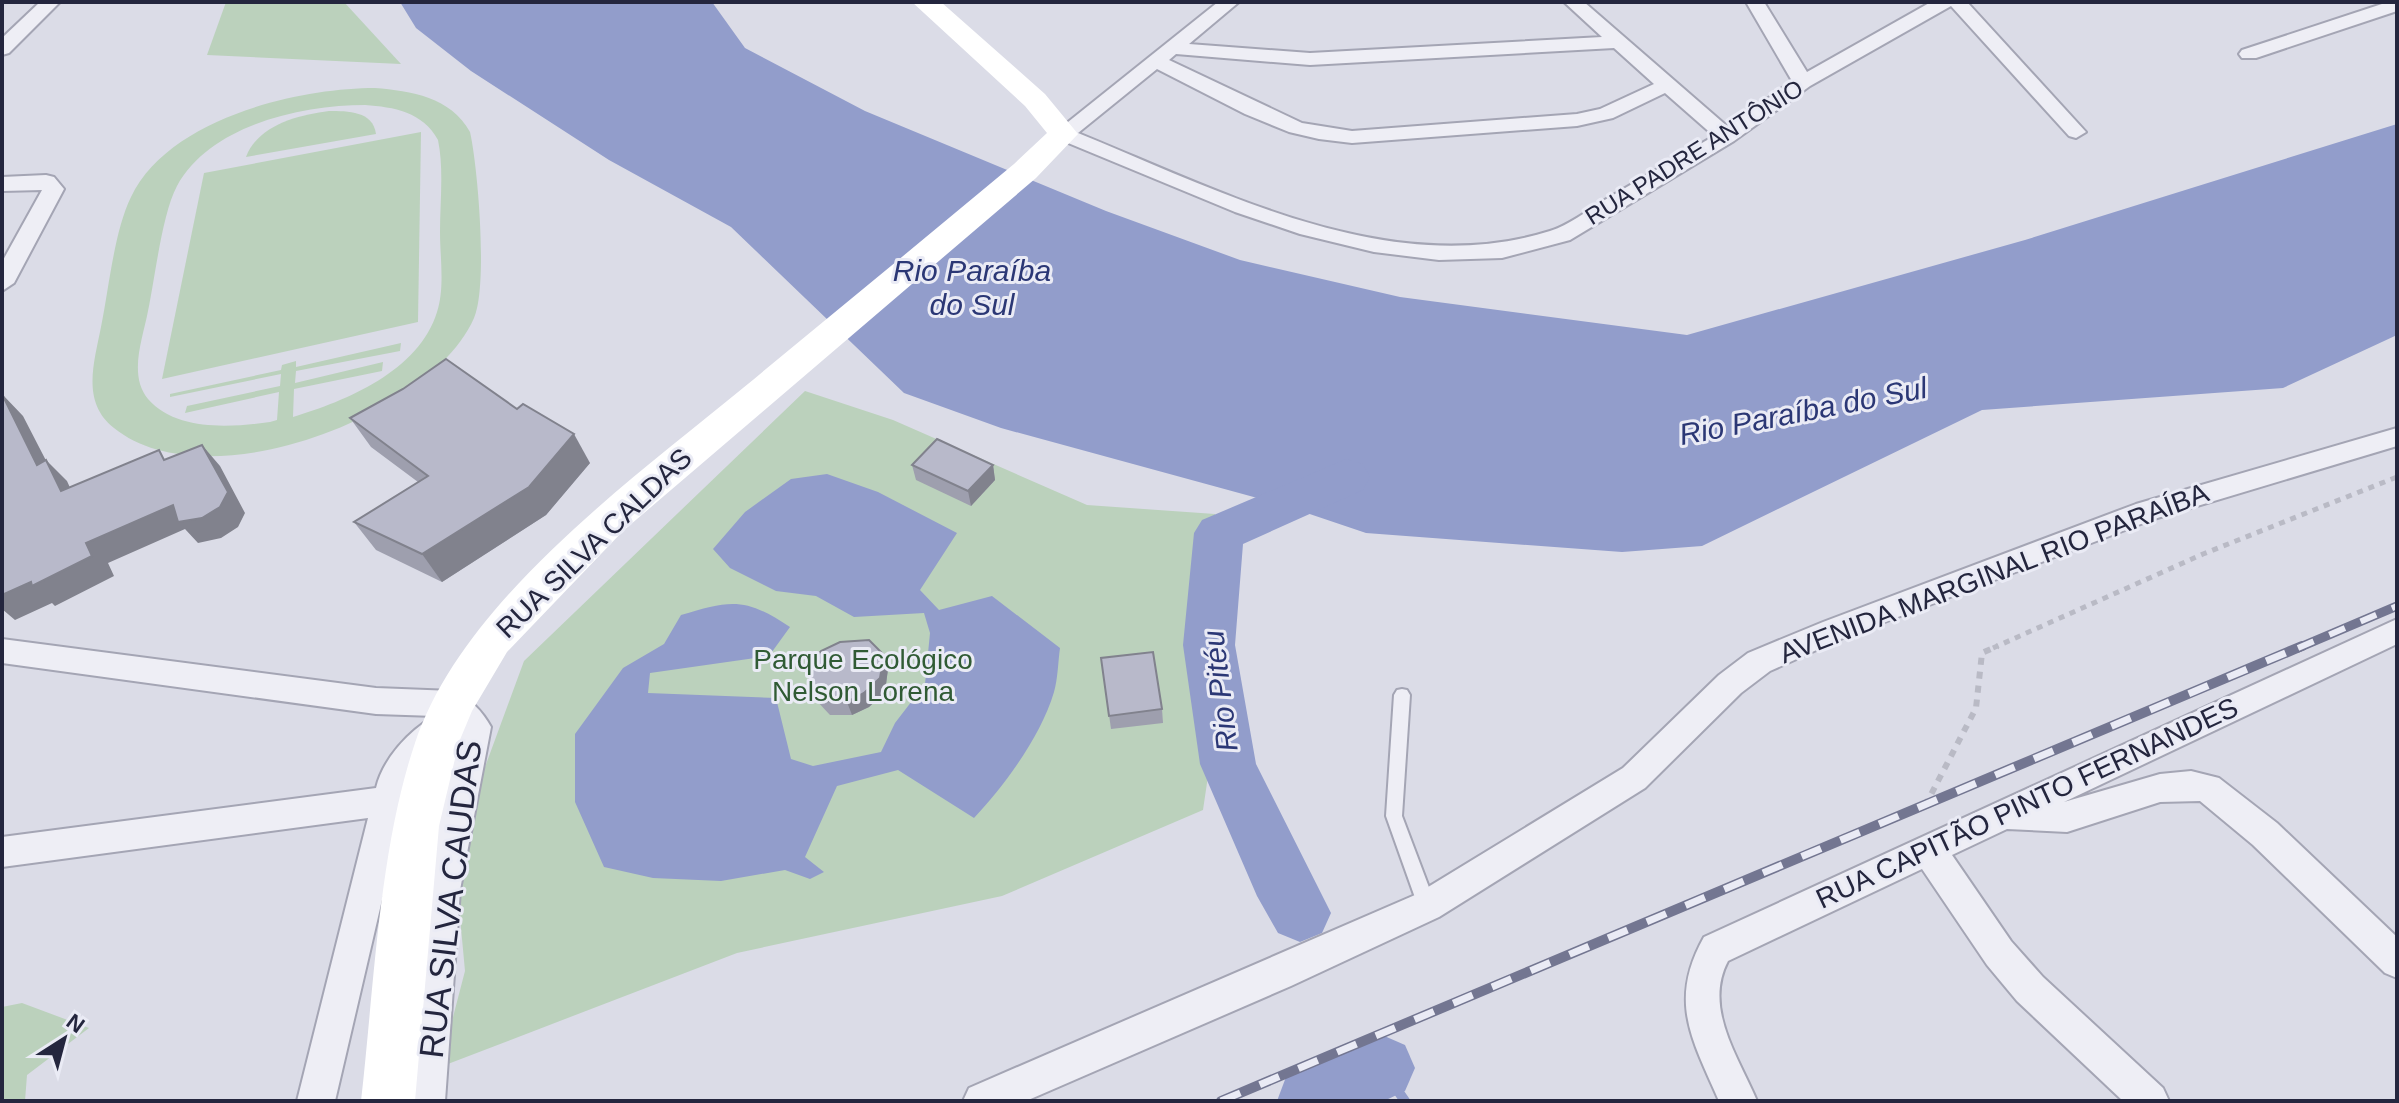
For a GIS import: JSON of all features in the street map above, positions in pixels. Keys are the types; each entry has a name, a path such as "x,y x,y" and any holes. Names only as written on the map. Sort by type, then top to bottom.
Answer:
{"main road":[{"path":"938,8 1035,100 1063,134"},
{"name":"RUA SILVA CALDAS","path":"388,1101 402,813 448,715 492,640 609,520 1025,171 1063,134"}],"street":[{"path":"2,49 51,2"},
{"path":"1063,134 1230,2"},
{"path":"1573,2 1727,137"},
{"path":"1755,2 1803,82"},
{"name":"RUA PADRE ANTÔNIO","path":"1063,134 1266,214 1380,246 1464,253 1515,248 1562,235 1727,137 1803,82 1945,2"},
{"path":"1957,2 2076,132"},
{"path":"2249,54 2397,5"},
{"path":"1164,54 1310,59 1620,42"},
{"path":"1164,54 1296,128 1352,137 1577,120 1606,114 1667,85"},
{"path":"2,184 46,182 53,189 2,283"},
{"name":"AVENIDA MARGINAL RIO PARAÍBA","path":"982,1101 1279,974 1427,906 1634,778 1730,684 1759,662 1833,630 2132,516 2397,437"},
{"name":"RUA CAPITÃO PINTO FERNANDES","path":"1738,1101 1700,1010 1699,985 1704,965 1716,949 2397,631"},
{"path":"2,651 376,701 448,715"},
{"name":"RUA SILVA CAUDAS","path":"426,1101 443,890 475,727 448,715"},
{"path":"2004,814 2067,817 2160,788 2191,785 2215,791 2392,948"},
{"path":"2,852 402,813 316,1101"},
{"path":"1928,849 1999,953 2030,989 2150,1101"}],"lane":[{"path":"1402,695 1394,816 1427,906"}],"path":[{"path":"1925,806 1976,708 1982,653 2203,554 2397,477"}],"green space":[{"path":"226,2 344,2 401,64 207,55"},
{"path":"344,89 389,89 429,98 452,111 470,132 478,198 480,281 474,318 450,354 412,388 365,416 312,438 256,452 202,456 154,449 114,428 97,406 93,368 120,227 131,197 149,170 174,147 204,128 238,113 273,102","holes":["376,106 416,117 438,140 441,283 437,312 428,333 398,367 378,381 335,402 293,417 294,389 382,371 383,362 295,383 296,371 400,351 401,343 296,367 296,361 282,365 281,370 170,394 170,397 281,374 280,386 187,406 185,413 279,392 277,420 270,422 206,425 189,422 160,410 142,389 138,368 163,229 177,186 192,165 211,148 260,123 314,109"]},
{"path":"329,111 351,112 365,117 374,126 376,134 246,157 269,129 305,115"},
{"path":"421,132 418,322 162,379 204,173"},
{"name":"Parque Ecológico Nelson Lorena","path":"805,391 893,420 1087,505 1215,514 1213,600 1224,668 1203,810 1002,896 737,953 440,1067 465,971 457,885 467,816 524,661"},
{"path":"22,1003 89,1028 27,1075 25,1101 2,1101 2,1007"}],"water":[{"name":"Rio Paraíba do Sul","path":"400,2 712,2 745,48 865,111 1106,211 1240,260 1400,297 1687,335 2025,240 2397,124 2397,335 2283,388 1982,410 1702,546 1622,552 1366,533 1283,505 1001,428 904,393 731,227 609,160 471,71 416,28"},
{"path":"827,474 878,492 957,533 920,590 939,610 992,596 1060,648 1054,692 1031,743 998,791 974,818 898,770 837,786 805,857 824,872 810,879 785,870 721,881 653,878 604,867 575,802 575,734 623,668 664,644 681,615 713,606 737,604 761,610 790,627 769,656 650,673 648,693 776,698 791,759 813,766 881,752 895,723 925,684 930,633 924,613 854,617 816,596 776,591 730,568 713,549 745,512 791,479"}],"building":[{"path":"446,359 517,409 523,404 574,434 529,487 422,554 354,522 428,476 350,418 403,389"},
{"path":"2,394 37,465 46,460 61,491 159,450 164,460 202,445 228,492 220,507 202,518 178,522 173,505 86,543 92,556 32,586 31,582 2,595"},
{"path":"937,439 993,465 968,491 912,465"},
{"path":"869,640 884,655 880,678 864,693 847,702 824,701 810,686 808,667 821,651 840,642"},
{"path":"1153,652 1162,709 1109,716 1101,658"}],"waterway":[{"name":"Rio Pitéu","path":"1300,913 1278,876 1228,764 1209,645 1219,533 1346,477"},
{"path":"1382,1068 1405,1101"},
{"path":"1310,1101 1382,1068"}],"railway":[{"path":"2298,648 2397,606"},
{"path":"1221,1101 2302,646"}]}
